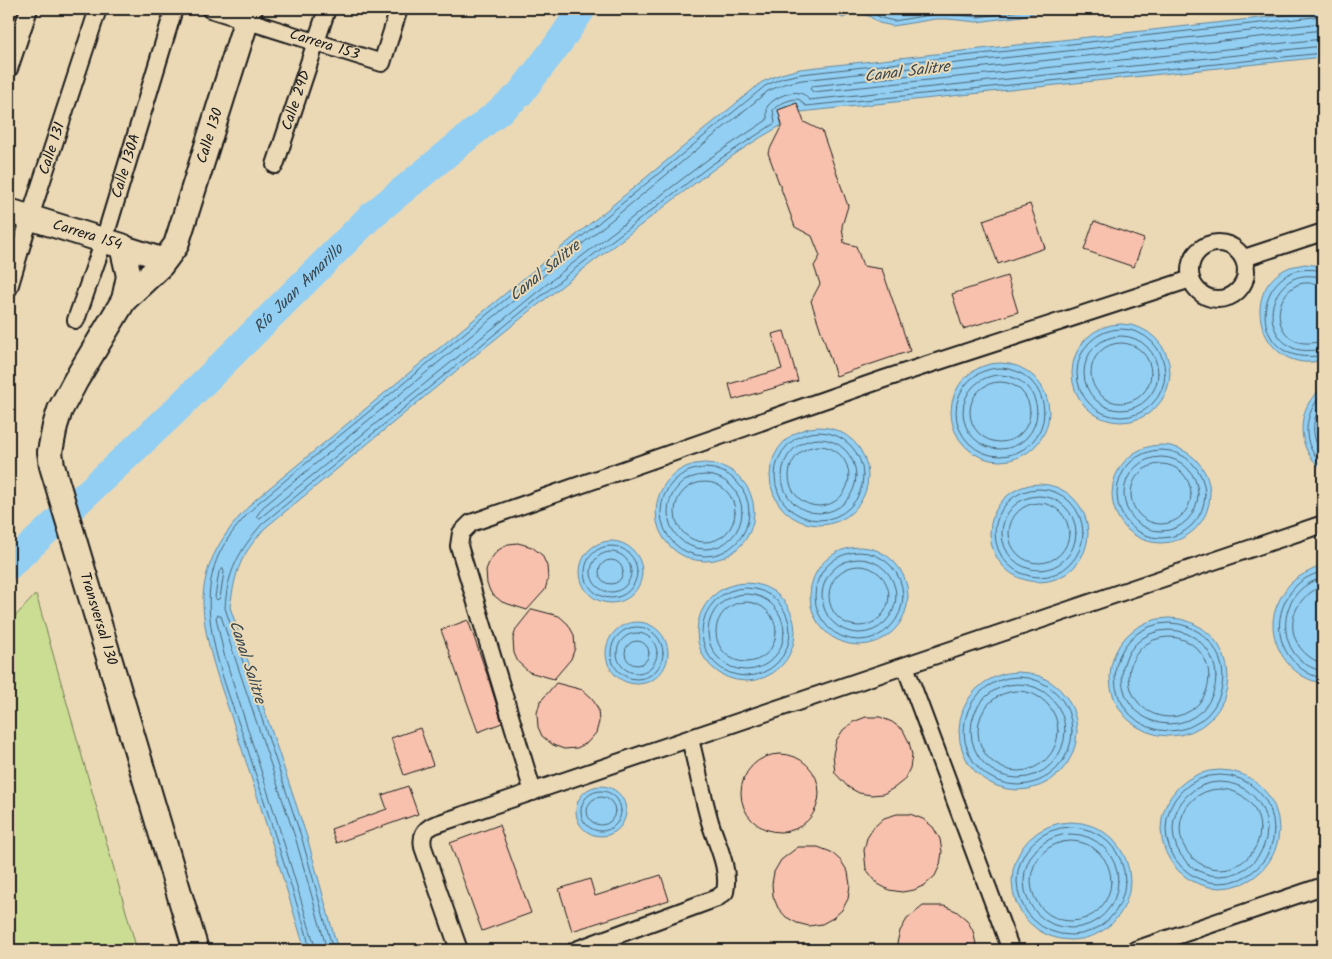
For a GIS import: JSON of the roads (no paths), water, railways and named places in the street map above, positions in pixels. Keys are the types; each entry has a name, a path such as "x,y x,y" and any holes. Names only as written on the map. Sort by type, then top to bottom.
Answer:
{"main road":[{"name":"Calle 130","path":"166,260 179,238 248,14"},
{"name":"Carrera 154","path":"19,214 113,243"},
{"name":"Transversal 130","path":"113,243 129,276 124,300"},
{"name":"Transversal 130","path":"166,260 124,300 60,410 50,452 52,466 196,950"}],"street":[{"path":"9,68 29,9"},
{"name":"Calle 131","path":"9,288 19,214 98,9"},
{"name":"Calle 130A","path":"76,320 113,243 174,9"},
{"name":"Carrera 153","path":"210,9 248,14 316,42 382,63 400,9"},
{"name":"Calle 29D","path":"276,165 327,9"},
{"path":"1244,258 1323,232"},
{"name":"Carrera 154","path":"113,243 166,260"},
{"path":"1218,243 1229,245 1238,250 1244,258 1247,268 1246,279 1241,288 1234,295 1224,299 1208,298 1196,289 1191,279 1190,269 1193,259 1199,250 1208,245 1218,243"},
{"path":"533,792 459,546 461,533 472,523 865,385 1191,279"},
{"path":"459,950 423,847 423,833 434,825 1323,524"},
{"path":"905,666 1011,950"},
{"path":"576,950 717,898 725,892 727,882 724,863 710,822 690,739"},
{"path":"1135,950 1323,886"}],"water":[{"path":"823,9 1052,9 1022,16 977,22 935,19 893,26 879,23 869,16 856,12 843,18"},
{"name":"Canal Salitre","path":"1323,11 1323,57 800,112 797,103 778,110 782,125 719,165 575,276 265,528 249,548 240,564 234,583 230,607 307,837 338,950 305,950 215,669 206,633 204,615 203,597 208,569 228,531 256,499 762,82 800,69"},
{"path":"1305,264 1323,266 1323,360 1302,362 1285,356 1271,344 1263,328 1260,311 1263,294 1273,278 1290,267"},
{"path":"1121,324 1131,325 1148,332 1162,346 1169,363 1169,383 1162,400 1148,414 1131,421 1121,422 1111,421 1094,414 1080,400 1073,383 1072,373 1073,363 1080,346 1094,332 1111,325"},
{"path":"1000,363 1019,367 1035,377 1045,393 1049,412 1045,431 1035,447 1019,457 1000,461 981,457 965,447 955,431 951,412 955,393 965,377 981,367"},
{"path":"1323,388 1323,469 1307,451 1303,440 1302,428 1307,406"},
{"path":"819,427 838,431 854,441 864,457 868,476 864,495 854,511 838,521 819,525 800,521 784,511 774,495 770,476 774,457 784,441 800,431"},
{"path":"1161,445 1171,446 1188,453 1202,467 1209,484 1209,504 1202,521 1188,535 1171,542 1161,543 1151,542 1134,535 1120,521 1113,504 1112,494 1113,484 1120,467 1134,453 1151,446"},
{"path":"705,463 715,464 732,471 746,485 753,502 753,522 746,539 732,553 715,560 705,561 695,560 678,553 664,539 657,522 656,512 657,502 664,485 678,471 695,464"},
{"path":"1039,484 1049,485 1066,492 1080,506 1087,523 1087,543 1080,560 1066,574 1049,581 1039,582 1029,581 1012,574 998,560 991,543 990,533 991,523 998,506 1012,492 1029,485"},
{"path":"611,541 623,543 633,550 640,560 642,572 640,584 633,594 623,601 611,603 599,601 589,594 582,584 580,572 582,560 589,550 599,543"},
{"path":"859,547 878,551 894,561 904,577 908,596 904,615 894,631 878,641 859,645 840,641 824,631 814,615 810,596 814,577 824,561 840,551"},
{"path":"1318,567 1323,567 1323,683 1312,681 1303,676 1287,662 1276,643 1273,622 1277,605 1289,585 1300,576"},
{"path":"746,583 765,587 781,597 791,613 795,632 791,651 781,667 765,677 746,681 727,677 711,667 701,651 697,632 701,613 711,597 727,587"},
{"path":"1169,618 1192,623 1211,635 1223,654 1228,677 1223,700 1211,719 1192,731 1169,736 1146,731 1127,719 1115,700 1110,677 1115,654 1127,635 1146,623"},
{"path":"631,622 643,622 659,631 666,641 668,653 666,665 659,675 643,684 631,684 620,679 611,670 606,659 606,647 611,636 620,627"},
{"path":"1018,672 1040,677 1060,689 1072,709 1077,731 1072,753 1060,773 1040,785 1018,790 996,785 976,773 964,753 959,731 964,709 976,689 996,677"},
{"path":"1220,770 1243,775 1262,787 1274,806 1279,829 1274,852 1262,871 1243,883 1220,888 1197,883 1178,871 1166,852 1161,829 1166,806 1178,787 1197,775"},
{"path":"596,786 606,786 619,793 626,806 626,816 619,829 606,836 596,836 587,832 580,825 576,816 576,806 580,797 587,790"},
{"path":"1071,822 1093,827 1113,839 1125,859 1130,881 1125,903 1113,923 1093,935 1071,940 1049,935 1029,923 1017,903 1012,881 1017,859 1029,839 1049,827"}],"waterway":[{"name":"Río Juan Amarillo","path":"9,566 173,413 371,216 519,95 582,9"}]}
